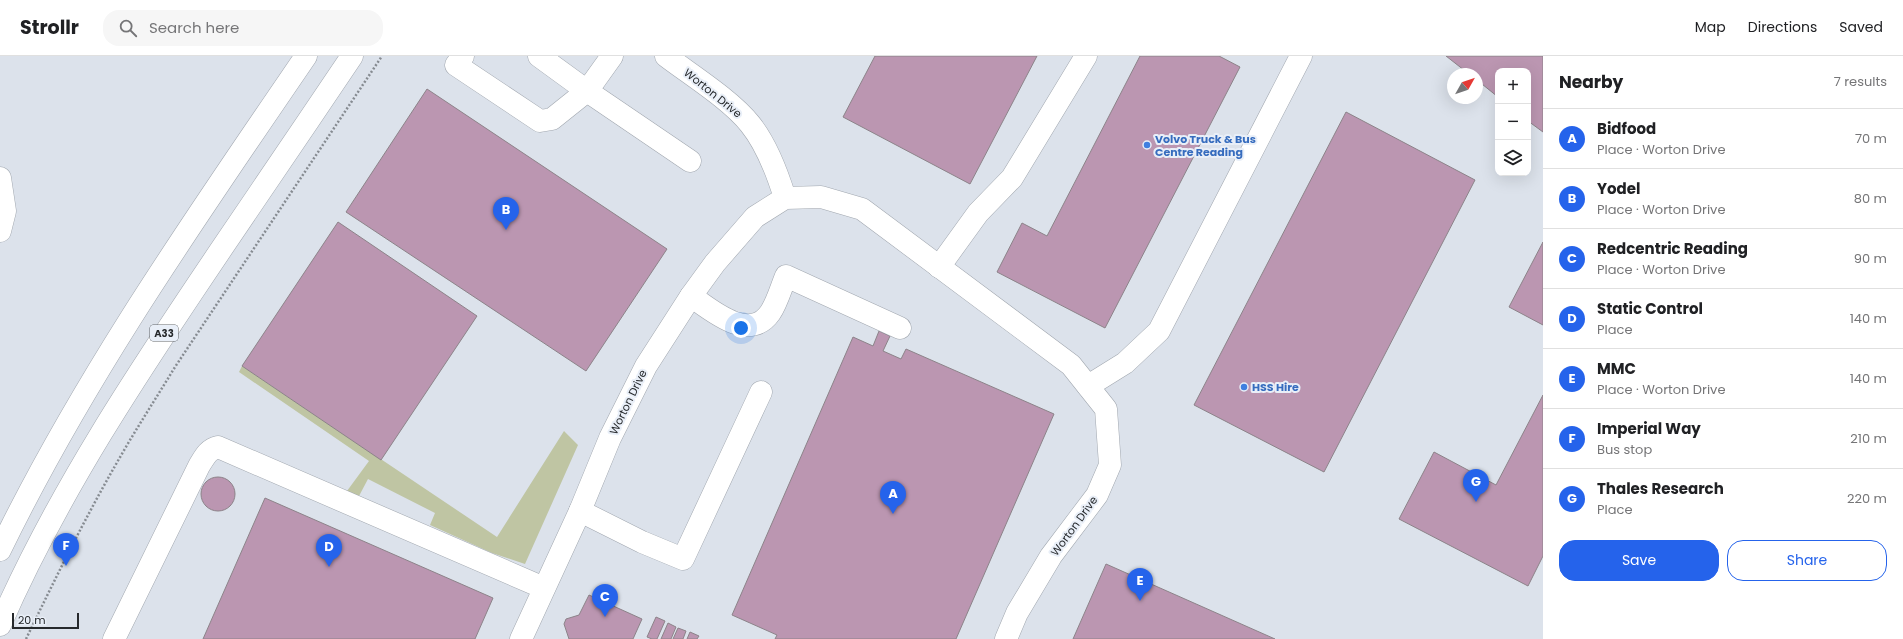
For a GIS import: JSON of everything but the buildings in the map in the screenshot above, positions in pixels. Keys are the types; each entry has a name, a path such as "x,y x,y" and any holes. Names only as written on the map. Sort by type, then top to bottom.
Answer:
{"main road":[{"path":"0,550 66,424 118,336 160,269 306,56"},
{"name":"A33","path":"0,625 43,538 108,421 150,355 352,56"},
{"path":"463,56 456,65 540,121 552,119 587,92 612,56"},
{"path":"538,56 587,92 690,161"},
{"name":"Worton Drive","path":"666,56 750,123 768,154 785,198"},
{"path":"938,266 978,213 1012,178 1086,56"},
{"path":"1088,386 1125,363 1159,331 1301,56"},
{"path":"0,178 5,211 0,231"},
{"name":"Worton Drive","path":"522,639 580,511 610,438 646,366 691,296 741,232 755,217 785,198 822,197 862,209 1071,365 1106,409 1110,465 1097,495 1051,556 1017,613 1006,639"},
{"path":"691,296 724,319 734,323 746,325 756,324 765,319 770,313 786,276 900,328"},
{"path":"580,511 683,559 760,392"},
{"path":"114,639 199,466 213,448 218,447 544,588"}],"path":[{"path":"26,639 87,518 115,466 143,419 175,367 382,56"}],"green space":[{"path":"242,366 497,537 564,431 578,445 525,564 492,553 430,525 435,513 368,479 359,496 347,491 369,461 239,372"}],"place":[{"name":"Volvo Truck & Bus Centre Reading","path":"1147,145"},
{"name":"Yodel","path":"506,230"},
{"name":"HSS Hire","path":"1244,387"},
{"name":"Thales Research","path":"1476,502"},
{"name":"Bidfood","path":"893,514"},
{"name":"Imperial Way","path":"66,566"},
{"name":"Static Control","path":"329,567"},
{"name":"MMC","path":"1140,601"},
{"name":"Redcentric Reading","path":"605,617"}]}
